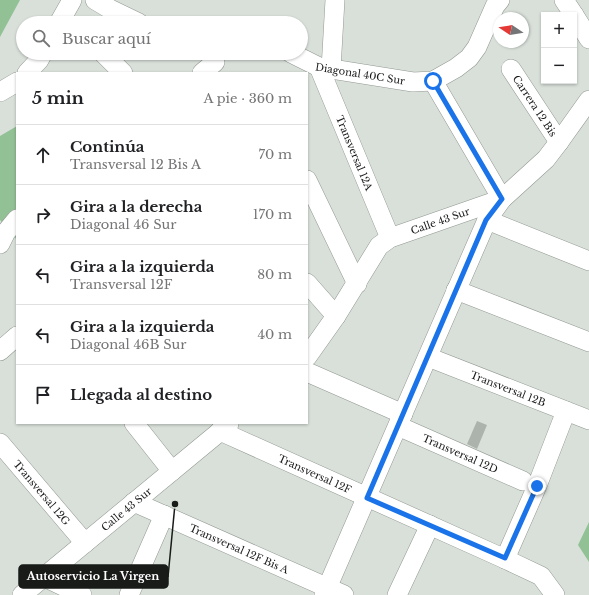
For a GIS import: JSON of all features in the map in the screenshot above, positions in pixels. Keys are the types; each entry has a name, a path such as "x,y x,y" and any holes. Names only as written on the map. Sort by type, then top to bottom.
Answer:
{"street":[{"path":"63,16 72,0"},
{"path":"94,0 123,16"},
{"path":"319,72 335,0"},
{"path":"332,593 367,498 486,220 502,199 433,81 456,68 469,58 477,47 495,6 500,0"},
{"path":"564,0 572,12"},
{"path":"577,20 589,39"},
{"path":"28,72 39,60"},
{"path":"110,60 122,72"},
{"name":"Diagonal 40C Sur","path":"301,60 319,72 413,82 433,81"},
{"name":"Carrera 12 Bis","path":"511,69 560,142"},
{"name":"Transversal 12A","path":"319,72 390,238"},
{"path":"0,92 16,83"},
{"name":"Calle 43 Sur","path":"308,356 357,284 379,246 390,238 502,199 546,159 560,142 589,100"},
{"path":"308,182 357,284"},
{"path":"0,244 6,232 16,220"},
{"path":"486,220 589,261"},
{"path":"308,283 336,316"},
{"path":"456,290 589,342"},
{"path":"0,351 16,337"},
{"name":"Transversal 12B","path":"428,357 589,420"},
{"name":"Transversal 12D","path":"308,373 523,481"},
{"path":"505,558 537,486 566,411"},
{"path":"135,424 172,471"},
{"name":"Calle 43 Sur","path":"22,595 225,427"},
{"name":"Transversal 12F","path":"225,427 367,498 505,558 546,588"},
{"name":"Transversal 12G","path":"0,443 85,543"},
{"name":"Transversal 12F Bis A","path":"134,502 332,593"},
{"path":"129,595 164,515"},
{"path":"397,595 430,525"},
{"path":"44,578 82,595"}],"green space":[{"path":"0,0 20,0 0,37"},
{"path":"16,127 16,239 0,220 0,136"},
{"path":"589,522 589,562 578,545"}],"building":[{"path":"477,421 487,425 477,449 467,444"}],"place":[{"name":"Autoservicio La Virgen","path":"175,504"}],"route":[{"path":"433,81 502,199 486,220 367,498 505,558 537,486"}]}
